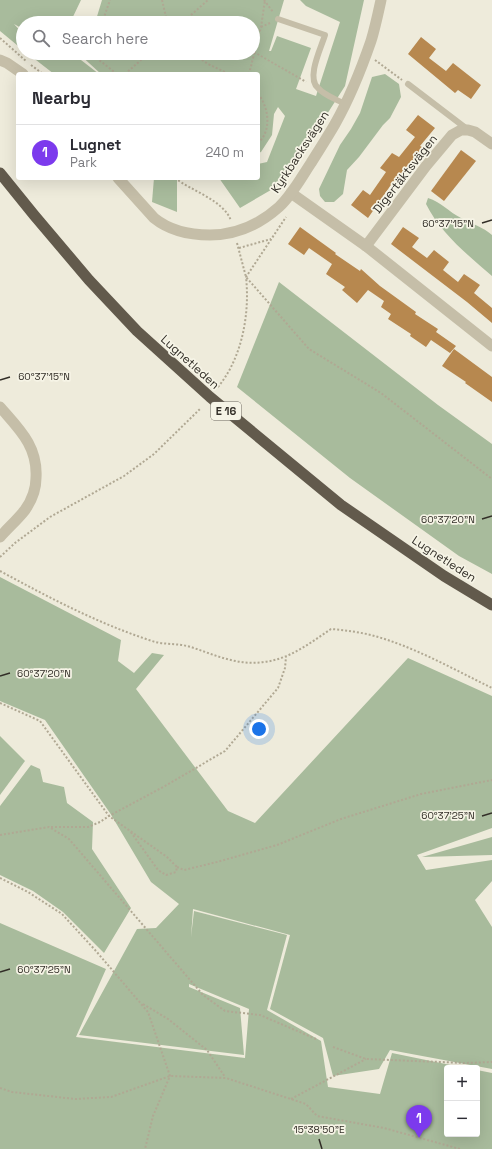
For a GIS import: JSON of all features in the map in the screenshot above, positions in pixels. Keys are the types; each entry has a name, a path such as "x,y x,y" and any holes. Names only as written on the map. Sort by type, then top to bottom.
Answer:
{"highway":[{"name":"Lugnetleden","path":"0,173 89,280 137,331 210,397 341,505 444,576 492,605"}],"street":[{"name":"Kyrkbacksvägen","path":"120,180 146,211 160,223 178,231 203,235 225,234 244,229 262,220 280,206 291,193 335,124 345,104 371,41 381,0"},
{"path":"0,60 7,62 20,72"},
{"name":"Digertäktsvägen","path":"366,246 413,182 448,138 461,130 468,130"},
{"path":"468,130 475,132 492,144"},
{"path":"291,193 366,246 492,346"},
{"path":"0,407 26,438 36,461 34,491 31,500 25,510 0,536"}],"lane":[{"path":"278,20 325,35 312,74 316,87 322,92 345,104"},
{"path":"408,84 468,130"}],"path":[{"path":"104,16 110,0"},
{"path":"162,0 166,16"},
{"path":"190,16 208,0"},
{"path":"260,31 265,0"},
{"path":"0,38 16,51"},
{"path":"260,55 316,87"},
{"path":"374,59 408,84"},
{"path":"26,60 41,72"},
{"path":"99,60 114,72"},
{"path":"127,72 141,60"},
{"path":"202,60 225,72"},
{"path":"249,72 252,60"},
{"path":"260,98 268,114 266,132 260,140"},
{"path":"177,180 218,205 230,218 246,277 246,307 238,353 232,368 218,387"},
{"path":"246,277 287,215"},
{"path":"238,248 272,239"},
{"path":"246,277 309,349 381,393 492,479"},
{"path":"0,557 21,538 50,517 124,476 154,454 201,408"},
{"path":"0,571 84,615 154,642 189,646 221,658 250,664 286,657 298,651 331,629 355,632 385,639 408,648 492,688"},
{"path":"0,835 49,827 88,827 100,822 165,786 225,751 278,688 285,668 286,657"},
{"path":"0,703 40,721 109,816 167,857 177,867 184,870 277,845 341,819 421,794 492,780"},
{"path":"49,827 69,839 203,995 225,1011 260,1015 316,1039"},
{"path":"130,831 158,870 166,875 176,872 177,867"},
{"path":"0,878 28,892 62,914 148,1012 170,1076 153,1116 145,1149"},
{"path":"140,1003 168,1019 207,1050 226,1078"},
{"path":"333,1047 366,1059 492,1062"},
{"path":"291,1099 366,1059"},
{"path":"0,1088 12,1092 75,1099 111,1097 170,1076 226,1078 306,1104 317,1116 384,1128 460,1149"}],"green space":[{"path":"0,0 81,0 73,16 16,16 16,25 14,24 16,26 16,44 0,31"},
{"path":"102,0 284,0 269,51 271,51 277,36 311,48 296,89 316,96 340,22 306,6 300,0 364,0 345,86 283,183 240,208 220,180 260,180 260,164 267,162 285,116 278,107 274,114 272,135 260,152 260,72 99,72 86,60 260,60 260,16 97,16"},
{"path":"36,60 81,60 96,72 51,72"},
{"path":"385,74 399,84 401,97 390,118 347,170 343,194 334,202 325,202 320,196 319,189 340,145 360,113 372,77"},
{"path":"154,180 177,180 177,212 152,202"},
{"path":"428,198 492,235 492,276 439,225 426,204"},
{"path":"279,282 438,405 492,444 492,574 459,556 350,478 237,387"},
{"path":"0,577 121,640 118,661 134,673 152,653 164,655 136,689 228,811 255,823 408,658 492,696 492,828 417,855 426,870 492,860 492,881 475,900 492,927 492,1069 480,1067 480,1065 471,1065 390,1050 379,1069 333,1076 323,1038 270,1009 290,935 193,909 191,937 194,911 287,935 267,1010 321,1041 328,1087 380,1094 392,1053 450,1065 444,1065 444,1137 480,1137 480,1071 492,1073 492,1149 0,1149 0,923 106,969 76,1037 245,1058 249,1009 189,984 189,987 240,1008 244,1055 79,1035 137,929 156,928 179,904 151,882 110,813 45,720 0,701"},
{"path":"0,736 25,761 0,795"},
{"path":"31,765 40,769 43,782 64,787 67,803 93,822 92,849 131,908 104,953 63,912 33,891 0,875 0,806"},
{"path":"492,837 492,855 422,857"}],"building":[{"path":"421,37 436,49 429,58 446,71 453,63 481,85 471,99 458,90 455,93 408,54"},
{"path":"418,115 435,128 420,146 422,147 398,181 395,179 368,218 351,205 363,190 370,195 386,172 380,168 392,153 399,157 415,137 406,130"},
{"path":"461,150 476,161 444,201 431,191"},
{"path":"300,227 336,253 335,254 360,271 361,269 380,286 416,312 415,314 438,329 436,332 456,346 450,353 431,340 426,347 410,336 411,334 388,319 391,314 381,307 384,301 368,290 357,303 342,290 345,287 326,274 332,264 309,248 304,255 288,244"},
{"path":"403,227 419,238 412,247 427,258 434,250 449,262 443,270 458,282 464,274 480,285 474,293 492,308 492,323 391,244"},
{"path":"454,349 492,377 492,402 442,366"}],"place":[{"name":"Lugnet","path":"419,1138"}]}
